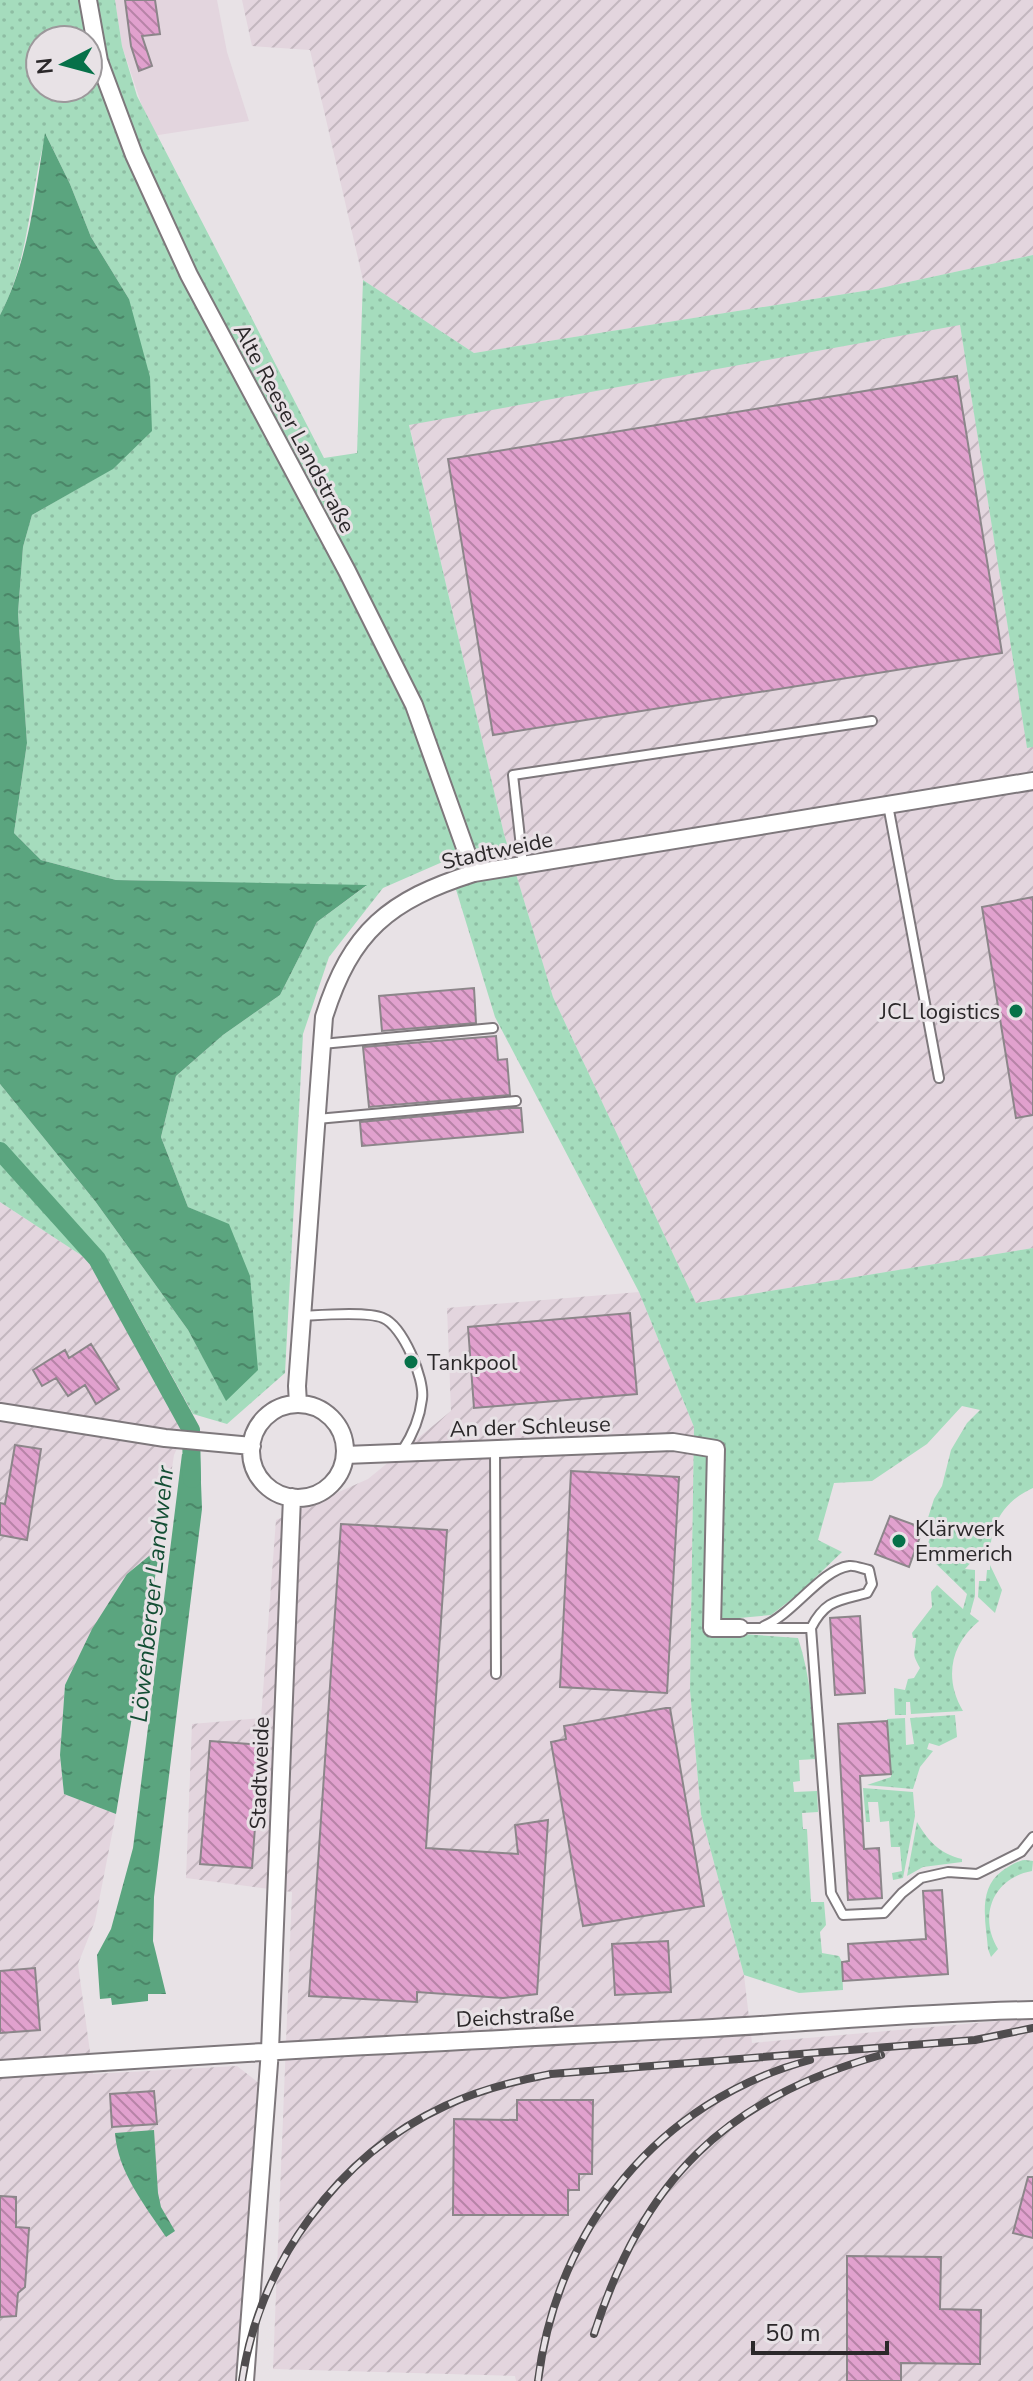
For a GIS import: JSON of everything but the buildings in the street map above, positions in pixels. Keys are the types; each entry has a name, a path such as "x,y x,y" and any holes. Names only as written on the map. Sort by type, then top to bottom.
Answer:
{"street":[{"name":"Alte Reeser Landstraße","path":"88,0 99,61 134,155 189,275 347,571 414,705 474,873"},
{"name":"Stadtweide","path":"298,1404 324,1017 334,985 350,956 374,924 401,903 439,884 474,873 1033,781"},
{"path":"298,1404 323,1411 333,1419 340,1430 345,1455 341,1470 333,1482 321,1492 307,1497 278,1493 266,1485 252,1460 252,1446 262,1421 272,1412 298,1404"},
{"path":"0,1412 165,1438 252,1446"},
{"name":"An der Schleuse","path":"345,1455 673,1442 716,1449 712,1628 740,1628"},
{"name":"Stadtweide","path":"245,2381 270,2050 292,1497"},
{"name":"Deichstraße","path":"0,2069 270,2050 1033,2010"}],"lane":[{"path":"523,865 513,775 872,721"},
{"path":"888,805 939,1078"},
{"path":"322,1044 493,1028"},
{"path":"316,1120 516,1101"},
{"path":"302,1316 384,1318 402,1334 414,1362 423,1397 412,1437 401,1453"},
{"path":"495,1449 496,1674"},
{"path":"758,1628 777,1620 826,1577 849,1566 869,1570 872,1584 867,1593 833,1601 819,1612 811,1628 831,1893 843,1915 884,1913 921,1878 948,1872 977,1874 1021,1852 1033,1837"},
{"path":"740,1628 811,1628"}],"shaded area":[{"path":"0,0 115,0 122,46 137,96 324,458 357,453 363,280 474,353 876,289 1033,255 1033,747 1027,748 960,325 409,425 504,834 553,997 696,1303 1033,1248 1033,1488 1013,1501 1000,1517 992,1537 990,1560 974,1559 965,1569 975,1570 975,1596 970,1614 979,1621 962,1641 953,1663 953,1687 963,1711 911,1714 910,1702 906,1702 906,1715 895,1715 894,1688 905,1690 908,1679 914,1678 920,1668 915,1656 916,1638 912,1633 932,1607 931,1592 937,1585 963,1609 967,1594 925,1553 933,1528 926,1524 942,1486 951,1450 967,1423 980,1410 962,1406 927,1444 872,1481 834,1483 818,1540 842,1552 771,1615 739,1618 741,1634 798,1638 811,1698 816,1759 799,1760 800,1781 793,1782 794,1792 817,1791 818,1812 802,1813 803,1829 807,1829 811,1902 824,1902 826,1925 820,1932 822,1953 839,1956 843,1990 799,1993 744,1975 701,1814 690,1690 694,1427 639,1292 495,1017 447,860 383,888 329,957 303,1034 285,1373 227,1424 193,1414 119,1280 0,1202 0,1084 95,1201 188,1330 226,1400 229,1225 188,1207 161,1137 176,1076 223,1035 280,995 317,922 366,886 116,880 41,860 14,833 27,743 18,613 23,547 32,515 112,469 129,299 91,237 46,135 23,249 10,294 0,315"},
{"path":"115,0 217,0 227,52 249,121 152,136 122,46"},
{"path":"242,0 1033,0 1033,255 876,289 474,353 363,280 310,50 252,46"},
{"path":"960,324 1027,747 1033,747 1033,1248 696,1303 553,997 504,834 409,424"},
{"path":"0,1202 119,1280 193,1414 174,1455 160,1547 127,1574 65,1685 60,1755 64,1794 116,1814 95,1921 78,1964 93,2074 237,2066 260,2084 255,2381 0,2381"},
{"path":"639,1292 694,1427 690,1690 701,1814 744,1975 752,2043 1033,2018 1033,2381 516,2381 515,2376 273,2369 292,1892 186,1878 192,1724 261,1718 276,1520 368,1479 451,1411 447,1308"},
{"path":"990,1565 1002,1590 995,1613 978,1597 979,1581 986,1581"},
{"path":"955,1715 957,1737 939,1746 929,1743 927,1749 933,1751 920,1767 913,1789 867,1785 891,1777 887,1719 905,1718 906,1745 914,1744 910,1718"},
{"path":"863,1788 913,1792 915,1816 903,1878 893,1880 892,1873 902,1871 900,1847 891,1847 889,1821 880,1822 878,1802 868,1802 870,1822 866,1822"},
{"path":"917,1822 935,1846 962,1859 962,1862 923,1867 907,1876"},
{"path":"1025,1860 1033,1861 1032,1871 1007,1882 993,1900 989,1924 998,1949 991,1957 985,1918 989,1887 1002,1871"}],"water":[{"path":"45,133 91,237 129,299 150,377 152,431 113,469 32,515 23,547 18,613 27,743 14,833 41,860 116,880 367,885 317,922 280,995 223,1035 176,1076 161,1137 188,1207 229,1224 250,1276 258,1370 226,1401 188,1330 95,1201 0,1084 0,315 24,249"},
{"path":"182,1454 200,1457 202,1509 154,1897 153,1941 166,1994 148,1994 148,2001 112,2005 111,1998 100,1999 97,1955 111,1929 133,1848"},
{"path":"160,1547 116,1814 64,1794 60,1755 65,1685 92,1629 127,1574"},
{"path":"154,2130 158,2193 161,2207 175,2231 166,2237 127,2175 115,2133"}],"waterway":[{"name":"Löwenberger Landwehr","path":"0,1151 97,1259 191,1430 192,1479"}],"railway":[{"path":"242,2381 251,2338 266,2296 285,2255 310,2218 338,2184 371,2153 406,2127 445,2106 497,2087 551,2074 975,2040 1033,2028"},
{"path":"594,2334 614,2279 638,2231 666,2189 698,2153 735,2122 777,2095 826,2073 881,2055"},
{"path":"538,2381 549,2325 567,2272 592,2223 624,2178 662,2139 706,2106 755,2079 810,2060"}],"place":[{"name":"JCL logistics","path":"1016,1011"},
{"name":"Tankpool","path":"411,1362"},
{"name":"Klärwerk Emmerich","path":"899,1541"}]}
